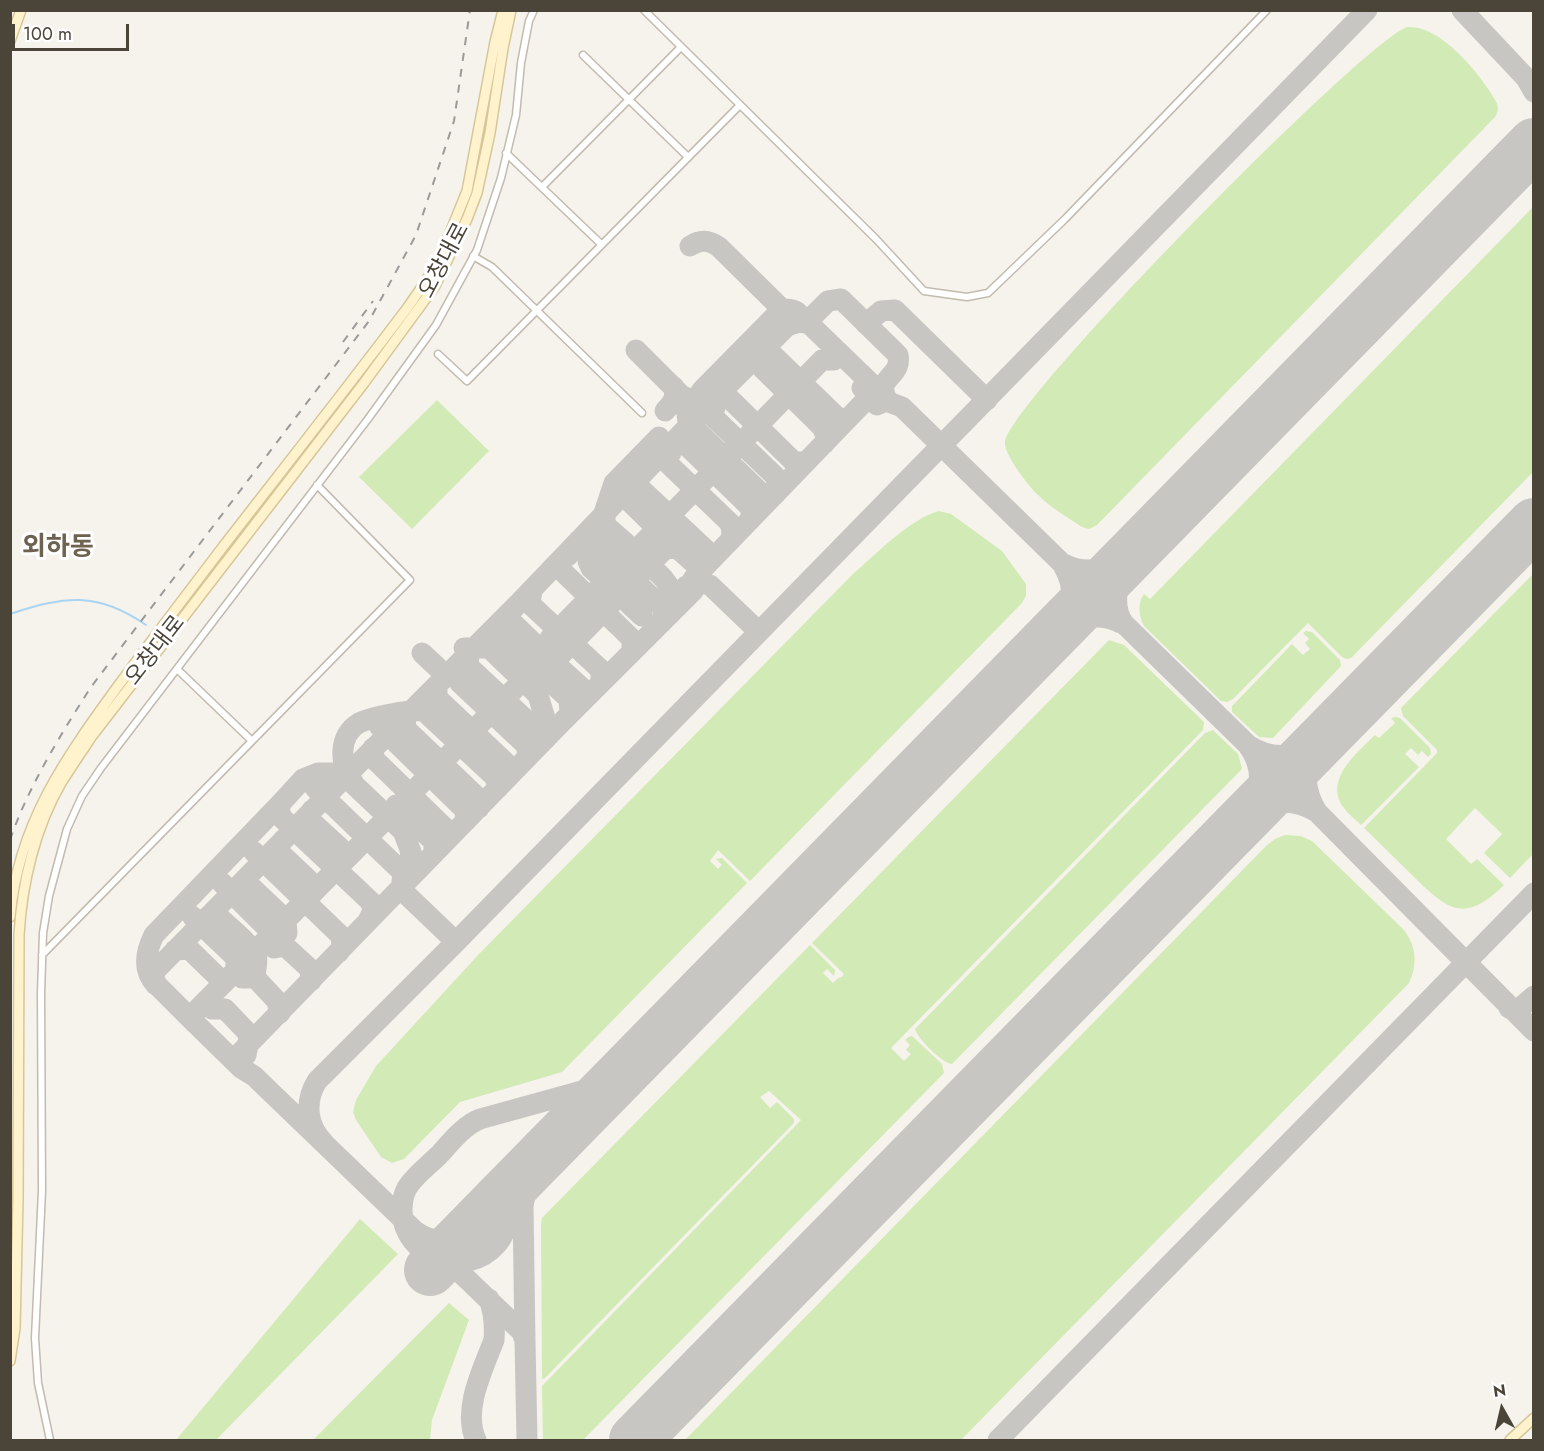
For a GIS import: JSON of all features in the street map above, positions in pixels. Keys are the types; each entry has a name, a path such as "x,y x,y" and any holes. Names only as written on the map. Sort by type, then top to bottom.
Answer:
{"main road":[{"path":"10,41 21,10"},
{"name":"오창대로","path":"10,1361 15,1328 18,1211 20,914 29,866 50,805 61,783 152,649 168,618 363,367 426,281 441,255 467,191 503,10"},
{"name":"오창대로","path":"10,917 15,884 26,845 50,786 72,749 152,649 177,624 357,392 435,286 477,193 490,133 504,38 511,10"},
{"path":"1510,1440 1533,1418"}],"street":[{"path":"50,1440 38,1383 35,1338 42,1191 42,955 44,919 67,829 82,796 368,419 436,325 473,256 501,178 516,115 527,31 534,10"},
{"path":"644,10 876,240 924,291 958,296 988,293 1065,219 1267,10"},
{"path":"542,187 681,47"},
{"path":"583,55 687,157"},
{"path":"438,354 467,381 740,106"},
{"path":"506,153 601,244"},
{"path":"473,256 492,267 642,412"},
{"path":"42,955 411,580 317,485"},
{"path":"177,669 252,741"}],"green space":[{"path":"1407,27 1420,28 1433,34 1460,54 1491,92 1497,103 1496,116 1097,525 1089,529 1082,527 1053,508 1038,495 1017,470 1005,447 1005,442 1022,413 1064,362 1191,225 1326,92 1377,47"},
{"path":"1533,207 1533,472 1351,658 1342,657 1308,623 1233,699 1227,702 1221,701 1144,626 1140,602 1144,594 1150,599"},
{"path":"437,400 489,451 412,529 359,477"},
{"path":"939,511 951,514 1002,551 1026,584 1026,596 1022,603 750,881 718,850 710,861 718,869 722,865 716,859 722,858 747,883 562,1072 460,1102 404,1159 392,1163 381,1157 353,1112 356,1100 376,1066 479,954 853,574 905,529"},
{"path":"1533,574 1533,854 1510,878 1484,853 1502,834 1475,808 1446,839 1471,864 1477,859 1504,885 1490,898 1477,905 1466,909 1455,908 1435,896 1364,828 1437,753 1437,750 1403,716 1401,708"},
{"path":"1312,632 1340,660 1341,666 1273,738 1259,737 1232,712 1232,706 1292,644 1303,655 1310,649 1305,643 1309,639 1303,633"},
{"path":"1109,640 1124,645 1204,722 1203,730 891,1048 904,1061 911,1054 906,1050 910,1045 905,1040 912,1036 942,1064 944,1073 583,1440 543,1440 542,1386 801,1120 769,1091 760,1097 770,1108 777,1102 794,1119 794,1123 544,1379 542,1378 542,1218 810,945 835,970 834,976 827,969 823,973 833,983 842,977 844,974 812,943"},
{"path":"1391,718 1400,718 1430,748 1431,754 1428,757 1422,751 1418,755 1411,748 1405,754 1419,767 1361,825 1346,810 1339,798 1337,787 1340,777 1360,750 1375,735 1379,738 1395,723"},
{"path":"1213,730 1238,754 1242,769 952,1064 931,1050 915,1029 1205,733"},
{"path":"1285,835 1301,836 1312,841 1404,930 1411,942 1415,962 1409,983 961,1440 685,1440 1267,845"},
{"path":"360,1219 398,1254 216,1440 176,1440"},
{"path":"449,1303 469,1320 432,1420 430,1440 313,1440"}],"waterway":[{"path":"10,614 48,603 80,600 112,606 146,625"}],"taxiway":[{"path":"324,1143 314,1129 309,1114 310,1097 317,1081 456,942 1367,10"},
{"path":"1462,10 1526,78 1534,92"},
{"path":"1523,155 1534,136"},
{"path":"690,246 705,241 719,247 792,319"},
{"path":"195,1023 157,985 153,976 155,971 519,603 787,326 799,322 806,323 828,301 841,299 898,355 898,364 883,386 885,396 862,388"},
{"path":"692,405 700,405 705,409 775,476 776,493 768,496 762,494 731,464 732,452 725,454 719,452 688,422 685,397 689,399 698,397 702,390 776,315 786,309 797,312 882,394"},
{"path":"866,324 881,311 895,310 987,400"},
{"path":"636,350 693,407"},
{"path":"767,353 759,354 760,366 822,427 826,436 825,443"},
{"path":"774,356 836,416"},
{"path":"550,638 822,360 834,360"},
{"path":"665,411 675,395 674,387"},
{"path":"241,1068 238,1058 240,1053 559,725 693,591 695,587 693,579 864,402 875,396 888,400"},
{"path":"715,408 715,398 729,398 794,462 806,462"},
{"path":"877,405 886,401 902,407 1248,745 1258,764 1260,783 1255,802 1244,820"},
{"path":"642,616 591,568 588,561 614,483 659,437"},
{"path":"671,453 672,443 686,445 751,508 751,519"},
{"path":"648,452 657,453 730,523 731,540"},
{"path":"545,671 665,549 677,548 697,566 707,564 706,550 642,490 628,489 630,502 677,548"},
{"path":"605,514 605,525 629,546 628,559 639,558 661,576 670,587 672,600"},
{"path":"591,532 592,540 663,608 663,621"},
{"path":"1064,564 1082,570 1100,569 1126,559 1133,553"},
{"path":"1124,624 1117,606 1118,588 1124,569 1133,553"},
{"path":"568,556 561,561 560,569 632,639 632,652"},
{"path":"1061,626 1071,605 1072,597 1070,582 1064,567"},
{"path":"686,586 701,583 710,585 759,632"},
{"path":"532,590 530,604 601,670 601,683"},
{"path":"1061,626 1098,617 1121,623"},
{"path":"546,669 548,668 547,656 514,624 509,622 498,624 499,635 569,699 570,714"},
{"path":"464,648 489,648 538,695 544,715 543,725 540,735 533,743"},
{"path":"422,653 438,668"},
{"path":"469,654 468,666 537,730 539,745"},
{"path":"469,1231 448,1240 435,1240 415,1231 254,1076 241,1068 195,1023 194,1013 547,656 581,687 584,691 583,700"},
{"path":"459,682 526,745 528,753 526,758"},
{"path":"437,686 437,698 505,762 509,769 509,776"},
{"path":"353,782 343,759 344,743 352,728 365,720 409,711 424,711 495,777 498,788"},
{"path":"405,717 406,729 474,794 479,802 479,808"},
{"path":"379,726 465,810 466,821"},
{"path":"1248,745 1272,755 1289,755 1314,747"},
{"path":"1314,747 1307,763 1306,780 1317,812 1534,1031"},
{"path":"373,748 374,759 446,829"},
{"path":"368,921 373,911 371,902 282,818 279,810 281,803 303,779 318,773 332,773 347,778 403,831 411,852 408,871 402,881"},
{"path":"315,788 399,869"},
{"path":"1246,817 1262,806 1280,802 1299,804 1317,812"},
{"path":"156,985 147,967 149,947 154,935 281,803"},
{"path":"396,805 434,842 434,853"},
{"path":"312,810 310,814 312,822 349,856"},
{"path":"283,840 280,844 280,853 317,888"},
{"path":"253,851 341,936 342,947 339,952"},
{"path":"222,883 285,946"},
{"path":"236,888 249,885 286,920 287,933"},
{"path":"998,1440 1534,893"},
{"path":"408,896 456,942"},
{"path":"192,916 236,958 234,974"},
{"path":"206,918 219,917 254,951 257,958 256,978 242,978"},
{"path":"274,948 285,946 310,969 311,981"},
{"path":"175,950 189,949 224,983"},
{"path":"247,969 277,1001 280,1013"},
{"path":"1509,1008 1520,1008 1534,996"},
{"path":"212,1009 225,1009 247,1032 249,1039 246,1055"},
{"path":"519,1180 512,1196 506,1228 497,1244 484,1255 469,1261 454,1262 439,1259 425,1252 413,1241 405,1228 402,1208 407,1188 468,1126 480,1119 614,1082"},
{"path":"525,1341 523,1206 528,1180 535,1163"},
{"path":"444,1257 522,1332 525,1341 527,1440"},
{"path":"476,1440 471,1416 473,1403 480,1376 494,1340 494,1319 489,1299"}],"runway":[{"path":"430,1270 1534,144"},
{"path":"635,1440 1534,524"}],"railway":[{"path":"10,840 36,781 91,687 369,321 416,235 454,121 470,10"},
{"path":"343,342 373,301"}],"district":[{"name":"외하동","path":"58,549"}]}
